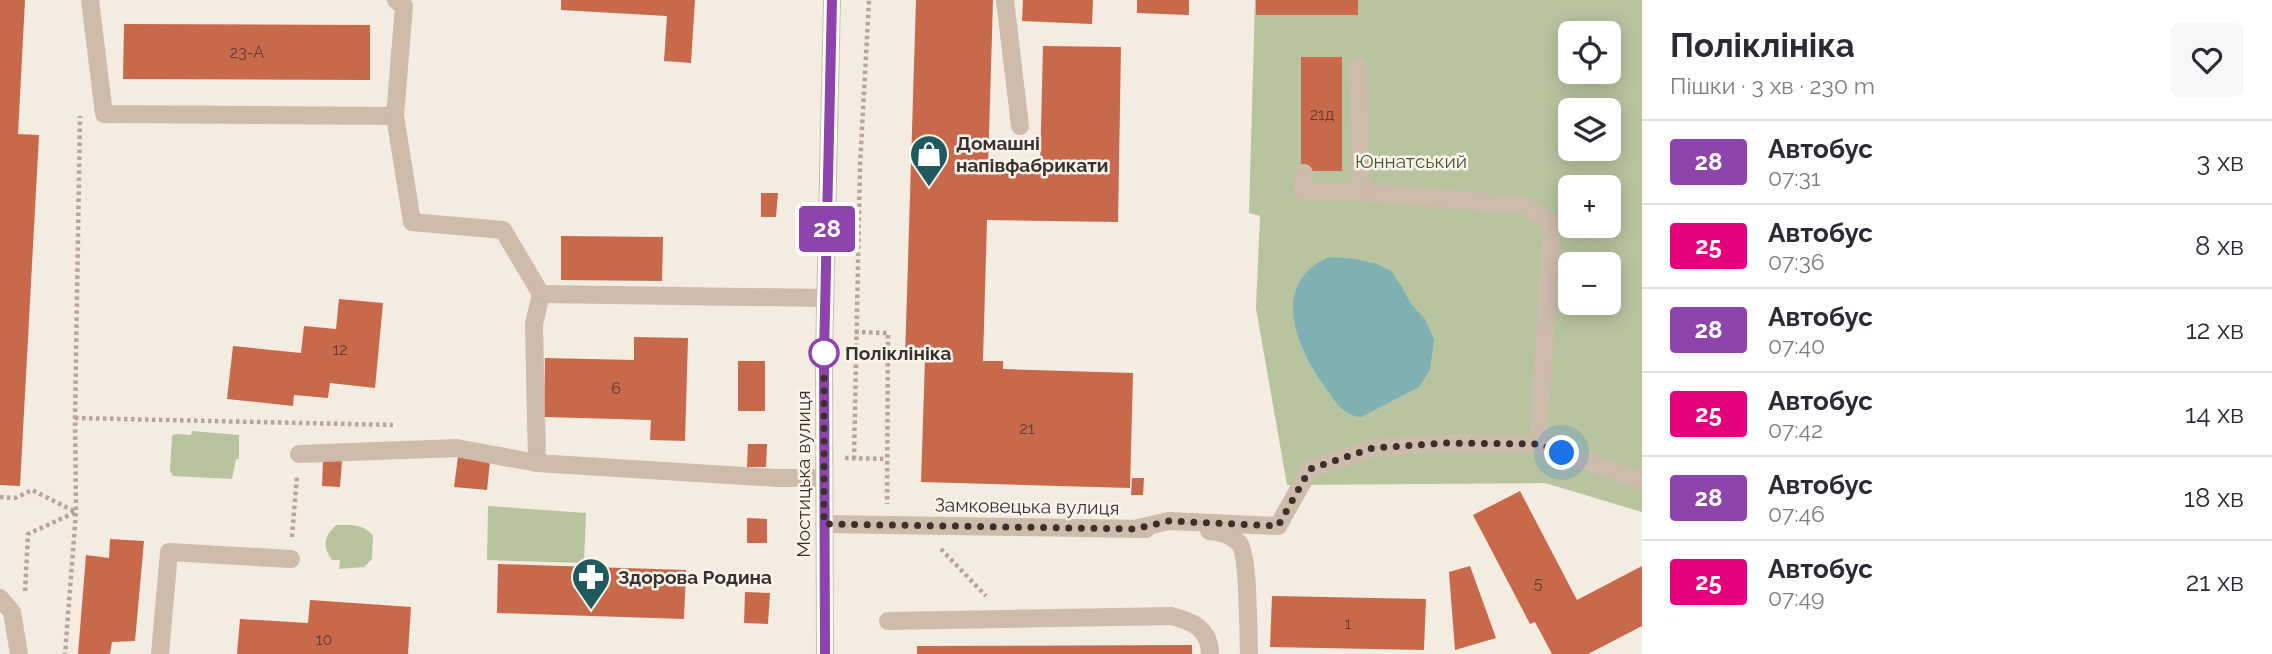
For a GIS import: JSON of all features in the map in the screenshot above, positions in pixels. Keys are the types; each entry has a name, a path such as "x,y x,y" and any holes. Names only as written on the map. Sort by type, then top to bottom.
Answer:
{"street":[{"path":"90,0 104,114 395,116"},
{"path":"396,0 404,6 395,116 412,222 503,230 541,294 534,324 537,463"},
{"name":"Мостицька вулиця","path":"825,654 823,478 832,0"},
{"path":"1004,0 1020,126"},
{"path":"1358,66 1361,192"},
{"path":"1304,173 1303,192 1361,192 1524,205 1552,223 1538,444"},
{"path":"541,294 825,298"},
{"path":"1134,529 1169,521 1278,526 1310,469 1373,448 1446,443 1538,444 1642,481"},
{"path":"299,454 456,448 537,463 778,478 823,478"},
{"name":"Замковецька вулиця","path":"824,524 1223,532 1241,545 1245,561 1250,654"},
{"path":"160,654 169,552 291,559"},
{"path":"0,598 12,612 19,654"},
{"path":"888,621 1171,616 1189,620 1203,631 1210,645 1210,654"}],"path":[{"path":"854,458 860,166 869,0"},
{"path":"65,654 76,512 80,113"},
{"path":"855,332 888,333 887,495"},
{"path":"75,418 398,425"},
{"path":"291,559 299,454 295,423"},
{"path":"0,497 15,498 32,491 76,512"},
{"path":"12,612 25,595 28,534 76,512"},
{"path":"918,526 1008,620"}],"green space":[{"name":"Юннатський","path":"1255,0 1642,0 1642,512 1545,483 1287,485 1256,308 1260,216 1249,213"},
{"path":"192,431 239,435 239,459 236,459 232,479 173,476 170,471 172,436 191,435"},
{"path":"488,506 586,513 584,563 487,560"},
{"path":"336,525 361,527 373,536 372,559 364,567 339,569 340,560 332,560 326,542"}],"water":[{"path":"1329,257 1355,259 1377,264 1391,271 1411,304 1425,319 1434,340 1430,370 1419,387 1361,417 1344,410 1314,371 1298,335 1294,317 1294,299 1299,283 1310,268"}],"building":[{"path":"0,0 25,0 18,134 39,135 20,486 0,485"},
{"path":"561,0 695,0 691,63 664,61 667,16 561,10"},
{"path":"916,0 993,0 988,168 1040,169 1043,46 1121,47 1118,222 987,220 983,361 1003,361 1003,369 1133,373 1130,488 921,482 925,359 905,359"},
{"path":"1023,0 1093,0 1092,24 1022,21"},
{"path":"1137,0 1189,0 1189,15 1137,13"},
{"path":"1256,0 1358,0 1358,15 1256,15"},
{"path":"124,24 370,25 370,80 123,79"},
{"path":"1301,57 1342,57 1342,171 1301,171"},
{"path":"761,193 778,193 776,217 761,217"},
{"path":"561,236 663,237 662,281 561,280"},
{"path":"339,299 383,303 375,388 330,383 328,398 294,395 293,406 227,399 233,346 301,353 304,326 336,329"},
{"path":"634,337 688,338 685,441 650,440 651,420 544,417 545,358 634,360"},
{"path":"738,361 765,361 765,411 738,411"},
{"path":"748,444 767,444 766,467 747,467"},
{"path":"458,457 490,461 487,490 454,487"},
{"path":"323,460 342,461 340,487 322,486"},
{"path":"1132,478 1144,478 1143,495 1131,495"},
{"path":"1520,491 1577,600 1642,566 1642,626 1588,654 1552,654 1535,622 1530,624 1473,515"},
{"path":"747,518 767,519 767,543 747,543"},
{"path":"110,539 144,541 135,641 112,642 110,654 78,654 86,555 109,558"},
{"path":"498,564 686,570 684,619 497,613"},
{"path":"1470,566 1496,638 1455,650 1449,572"},
{"path":"745,592 770,593 768,624 744,623"},
{"path":"1272,596 1426,599 1424,650 1270,647"},
{"path":"310,600 411,607 408,654 237,654 240,619 308,623"},
{"path":"1192,645 1192,654 917,654 917,646"}],"bus line":[{"name":"28","path":"825,654 824,355 832,0"}],"place":[{"name":"Домашні напівфабрикати","path":"929,188"},
{"name":"Поліклініка","path":"824,353"},
{"name":"Здорова Родина","path":"591,611"}],"route":[{"path":"824,353 824,524 1134,529 1169,521 1278,526 1310,469 1373,448 1446,443 1538,444 1562,453"}]}
